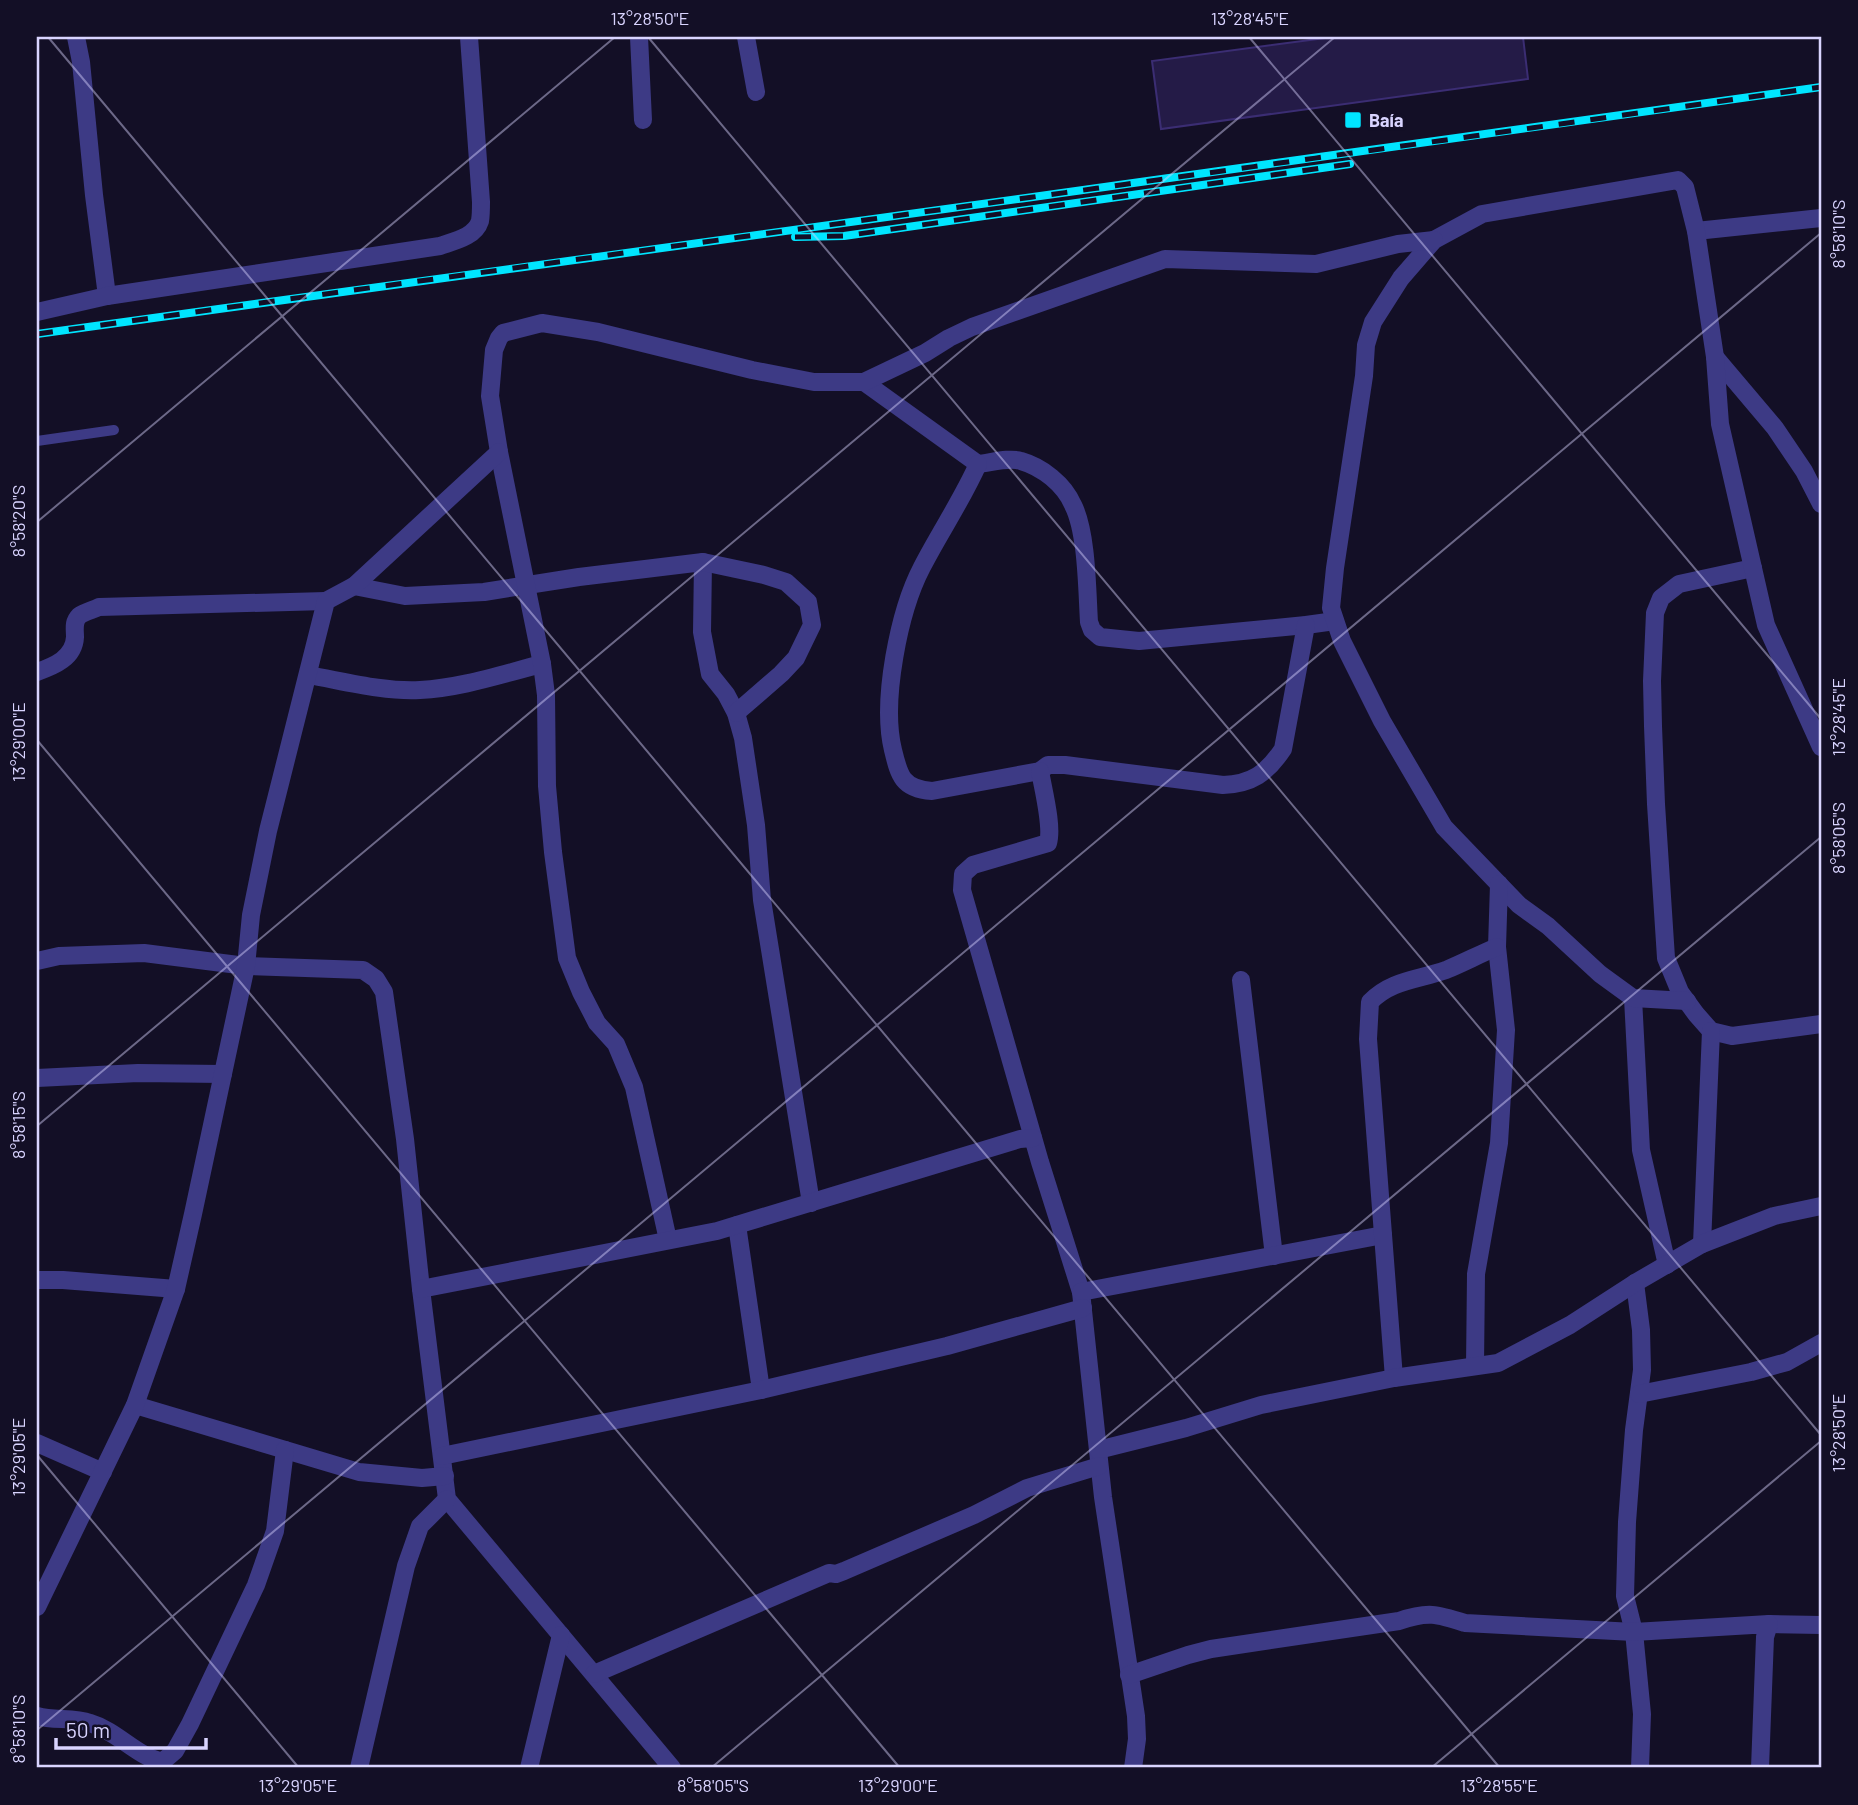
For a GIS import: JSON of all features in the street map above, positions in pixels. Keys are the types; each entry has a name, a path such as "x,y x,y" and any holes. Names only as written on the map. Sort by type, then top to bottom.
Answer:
{"street":[{"path":"76,37 107,296"},
{"path":"37,312 107,296 440,246 472,232 480,222 481,202 469,37"},
{"path":"639,37 643,120"},
{"path":"746,37 756,92"},
{"path":"1687,1001 1633,998 1600,974 1548,926 1519,905 1444,827 1382,721 1342,641 1335,621 1331,608 1335,568 1364,376 1366,345 1373,322 1387,299 1401,278 1434,240 1482,214 1678,180 1685,187 1696,231 1715,357 1720,424 1766,625 1821,747"},
{"path":"1696,231 1821,218"},
{"path":"668,1240 634,1087 616,1044 597,1023 567,958 547,786 546,695 542,664 499,452 491,396 494,350 499,338 503,333 542,323 598,332 752,370 814,382 864,382 972,327 1165,260 1316,264 1398,244 1434,240"},
{"path":"1715,357 1775,428 1804,471 1821,504"},
{"path":"864,382 978,464 1018,460 1039,469 1057,482 1073,504 1081,528 1089,622 1092,630 1100,637 1139,641 1335,621"},
{"path":"37,672 54,666 70,654 75,641 75,622 80,614 99,607 326,601 354,586 499,452"},
{"path":"978,464 966,491 920,570 911,591 894,657 888,718 890,738 902,778 917,790 932,791 1040,771 1048,765 1223,785 1237,784 1258,777 1276,760 1283,749 1306,625"},
{"path":"354,586 405,596 484,592 703,562 786,582 808,602 812,625 796,657 781,674 736,713"},
{"path":"703,562 702,632 710,674 726,694 736,713 743,738 756,825 762,900 811,1203"},
{"path":"1753,568 1679,584 1661,598 1655,613 1653,738 1666,958 1680,992 1711,1031 1732,1036 1821,1024"},
{"path":"37,1607 41,1587 103,1472 135,1405 176,1289 246,966 257,883 326,601"},
{"path":"308,675 388,688 419,690 453,685 542,664"},
{"path":"1040,771 1049,829 1048,843 973,865 963,874 962,890 1082,1300 1099,1458 1136,1716 1137,1739 1132,1768"},
{"path":"1475,1366 1476,1274 1499,1143 1506,1030 1497,947 1499,884"},
{"path":"1394,1378 1368,1039 1370,1002 1380,992 1396,985 1446,970 1497,947"},
{"path":"37,961 59,956 144,953 246,966 363,970 376,979 384,992 405,1139 447,1499 672,1768"},
{"path":"1241,980 1274,1256"},
{"path":"1633,998 1641,1150 1667,1265"},
{"path":"1702,1244 1711,1031"},
{"path":"37,1078 138,1073 223,1074"},
{"path":"421,1289 717,1231 1020,1139 1034,1138"},
{"path":"594,1674 829,1573 844,1571 1099,1458 1261,1405 1394,1378 1498,1363 1570,1325 1702,1244 1774,1216 1821,1206"},
{"path":"737,1225 761,1390"},
{"path":"442,1456 761,1390 947,1346 1082,1300 1274,1256 1383,1235"},
{"path":"37,1280 176,1289"},
{"path":"1636,1283 1642,1370 1627,1522 1625,1597 1634,1632 1642,1714 1640,1768"},
{"path":"1639,1394 1752,1372 1787,1362 1821,1343"},
{"path":"135,1405 359,1472 422,1478 445,1476"},
{"path":"37,1443 103,1472"},
{"path":"37,1716 90,1723 104,1729 149,1759 162,1762 175,1751 256,1585 275,1531 285,1450"},
{"path":"359,1768 406,1566 420,1526 447,1499"},
{"path":"1129,1675 1211,1649 1399,1621 1417,1615 1439,1614 1465,1623 1634,1632 1769,1624 1821,1625"},
{"path":"1760,1768 1765,1637 1769,1624"},
{"path":"529,1768 561,1635"}],"lane":[{"path":"37,441 114,429"}],"building":[{"path":"1333,37 1523,37 1528,79 1161,129 1152,61"}],"railway":[{"path":"37,334 1821,87"},
{"path":"795,237 844,236 1350,164"}],"place":[{"name":"Baía","path":"1353,120"}]}
